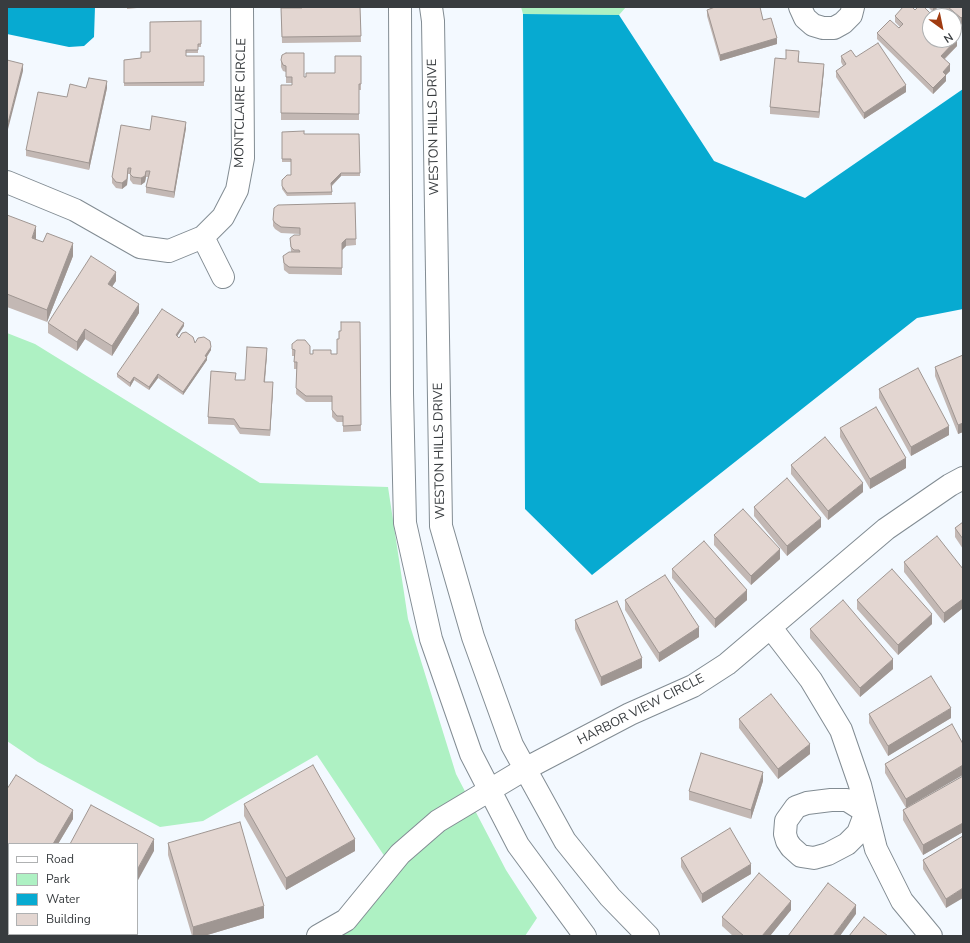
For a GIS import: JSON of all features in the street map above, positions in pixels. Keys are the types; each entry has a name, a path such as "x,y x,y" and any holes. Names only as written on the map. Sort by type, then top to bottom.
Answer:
{"street":[{"name":"MONTCLAIRE CIRCLE","path":"7,182 75,210 140,247 169,251 202,237 223,217 237,190 243,158 242,7"},
{"path":"400,7 402,377 405,523 431,639 471,754 518,845 585,936"},
{"name":"WESTON HILLS DRIVE","path":"431,7 433,21 441,526 473,638 512,745 565,841 610,898 648,936"},
{"path":"800,7 805,18 813,25 823,28 834,28 843,23 850,15 853,7"},
{"path":"202,237 223,277"},
{"name":"HARBOR VIEW CIRCLE","path":"318,936 346,920 400,854 438,821 525,769 630,714 693,686 727,664 886,530 950,484 963,478"},
{"path":"771,628 811,680 841,730 860,785 876,849 902,901 931,936"}],"green space":[{"path":"521,7 626,7 619,15 523,14"},
{"path":"7,333 35,344 260,483 388,487 408,619 456,774 506,870 537,918 525,936 318,936 391,866 317,755 203,821 160,827 38,762 7,741"}],"water":[{"path":"7,7 95,7 94,37 84,46 69,47 7,34"},
{"path":"523,14 619,15 714,161 805,198 963,89 963,309 917,318 592,575 525,509"}],"building":[{"path":"360,7 361,36 282,37 281,8"},
{"path":"715,7 760,7 763,20 771,18 777,38 720,55 707,10"},
{"path":"903,7 912,7 915,10 918,7 924,7 925,8 922,8 922,48 949,48 941,56 950,64 943,72 946,75 933,88 877,33 890,20 899,28 903,24 895,16"},
{"path":"948,7 963,7 963,16 962,17 962,8"},
{"path":"201,21 201,44 198,44 198,50 186,50 186,56 204,56 204,82 124,83 124,60 141,58 141,52 150,52 150,22"},
{"path":"878,43 906,85 864,113 836,71 846,64 841,56 851,50 856,57"},
{"path":"786,50 799,51 798,62 824,64 819,112 770,107 775,58 786,59"},
{"path":"286,53 304,53 304,77 306,77 306,73 335,73 335,56 361,56 359,114 281,113 281,85 292,85 292,77 286,77 286,66 283,65 281,60 282,55"},
{"path":"7,60 23,64 7,127"},
{"path":"89,78 107,81 89,163 26,150 38,92 67,97 70,84 86,88"},
{"path":"152,116 186,122 174,192 146,187 150,171 146,171 145,176 141,178 133,177 130,174 131,168 128,168 127,179 122,183 116,182 112,177 121,125 150,130"},
{"path":"304,131 304,134 359,134 360,173 341,173 331,183 332,192 287,193 282,186 282,180 287,175 291,175 291,159 282,159 282,132"},
{"path":"355,203 356,239 346,239 342,243 342,268 289,267 284,263 283,256 289,252 300,252 299,250 294,250 291,247 290,238 294,235 300,235 300,228 281,227 275,223 273,220 274,208 278,205"},
{"path":"7,215 36,226 32,238 43,242 47,233 73,243 47,310 7,294"},
{"path":"91,256 116,272 108,284 139,304 112,346 85,329 77,342 48,323"},
{"path":"162,309 184,323 176,335 179,338 182,333 186,332 193,337 195,343 198,338 204,337 210,341 211,347 205,356 207,357 183,392 158,374 149,387 134,377 130,383 117,374"},
{"path":"341,322 360,322 361,425 343,426 343,416 337,416 332,410 332,396 306,396 296,388 297,362 294,362 295,350 292,349 292,344 297,340 305,340 310,346 310,354 313,354 313,350 331,350 331,354 337,354 337,339 339,339 339,331 341,331"},
{"path":"247,347 267,348 264,382 273,382 270,430 240,428 234,419 208,417 211,371 236,373 235,380 245,380"},
{"path":"963,355 963,423 958,425 935,367"},
{"path":"918,368 949,426 911,447 879,389"},
{"path":"876,407 906,458 870,479 840,428"},
{"path":"825,437 863,483 828,511 791,465"},
{"path":"787,478 821,518 787,546 754,507"},
{"path":"743,509 780,549 751,576 714,535"},
{"path":"963,522 963,539 955,528"},
{"path":"937,536 963,569 963,599 944,613 904,562"},
{"path":"704,541 747,590 715,619 672,569"},
{"path":"892,569 932,614 898,645 857,600"},
{"path":"665,575 699,627 659,653 625,600"},
{"path":"843,600 893,659 860,688 810,629"},
{"path":"617,601 642,658 601,677 575,620"},
{"path":"931,676 951,708 888,746 869,714"},
{"path":"771,694 810,744 778,769 739,719"},
{"path":"952,724 963,744 963,765 906,799 885,764"},
{"path":"701,753 763,772 751,810 689,791"},
{"path":"313,765 355,839 286,878 244,804"},
{"path":"16,775 73,810 54,843 8,843 7,851 7,789"},
{"path":"963,776 963,823 923,845 903,810"},
{"path":"91,805 154,839 138,868 138,843 71,843"},
{"path":"240,822 264,906 193,927 168,843"},
{"path":"730,828 751,864 702,894 681,858"},
{"path":"963,836 963,888 946,899 923,860"},
{"path":"759,873 791,901 762,936 744,936 722,917"},
{"path":"828,883 856,905 833,936 788,936"},
{"path":"864,917 888,936 849,936"}]}
